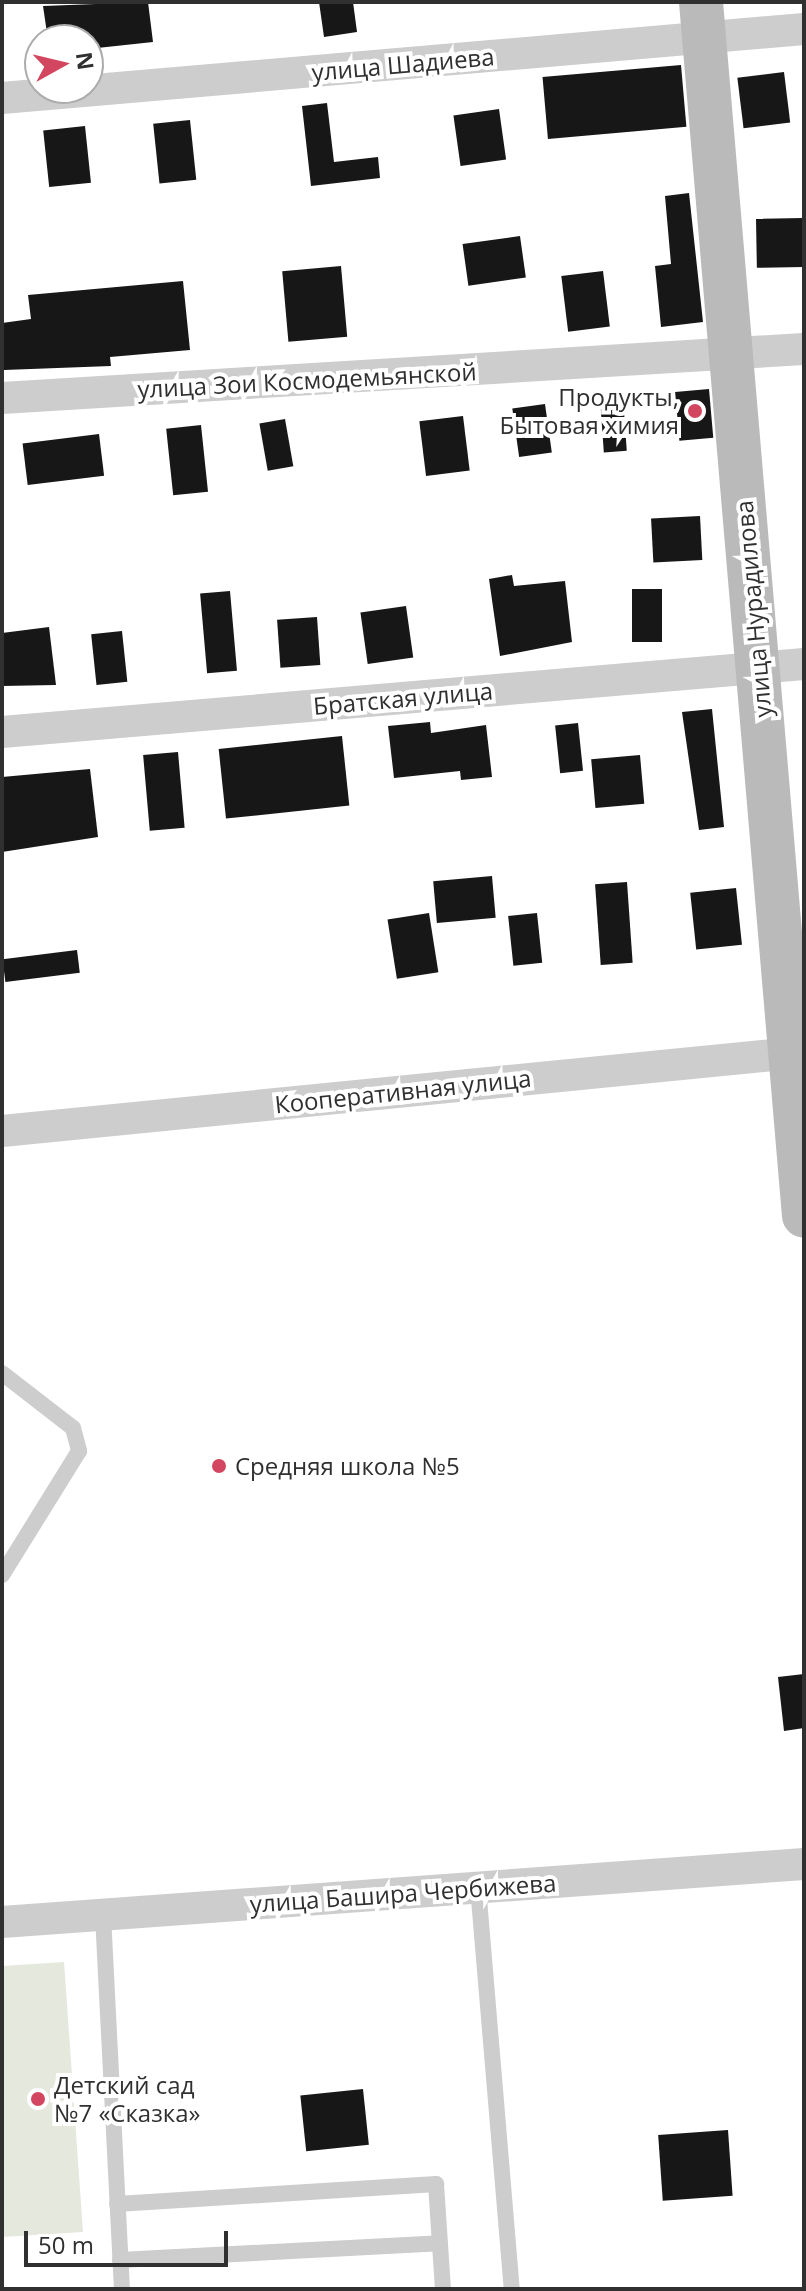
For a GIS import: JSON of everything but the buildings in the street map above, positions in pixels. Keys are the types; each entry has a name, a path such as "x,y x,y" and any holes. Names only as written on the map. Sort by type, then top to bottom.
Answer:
{"street":[{"name":"улица Шадиева","path":"2,98 702,20 804,29"},
{"name":"улица Нурадилова","path":"702,20 759,668 797,1053 804,1216"},
{"name":"улица Зои Космодемьянской","path":"2,398 732,356 804,349"},
{"name":"Братская улица","path":"2,732 804,664"},
{"name":"Кооперативная улица","path":"2,1131 797,1053"},
{"name":"улица Башира Чербижева","path":"2,1922 804,1864"}],"lane":[{"path":"2,1373 73,1428 79,1451 2,1575"},
{"path":"478,1887 512,2289"},
{"path":"103,1915 122,2289"},
{"path":"117,2204 436,2184 443,2289"},
{"path":"120,2260 440,2243"}],"shaded area":[{"name":"Детский сад №7 «Сказка»","path":"64,1962 83,2232 2,2237 2,1966"}],"place":[{"name":"Продукты, Бытовая химия","path":"695,411"},
{"name":"Средняя школа №5","path":"219,1466"},
{"name":"Детский сад №7 «Сказка»","path":"38,2099"}]}
